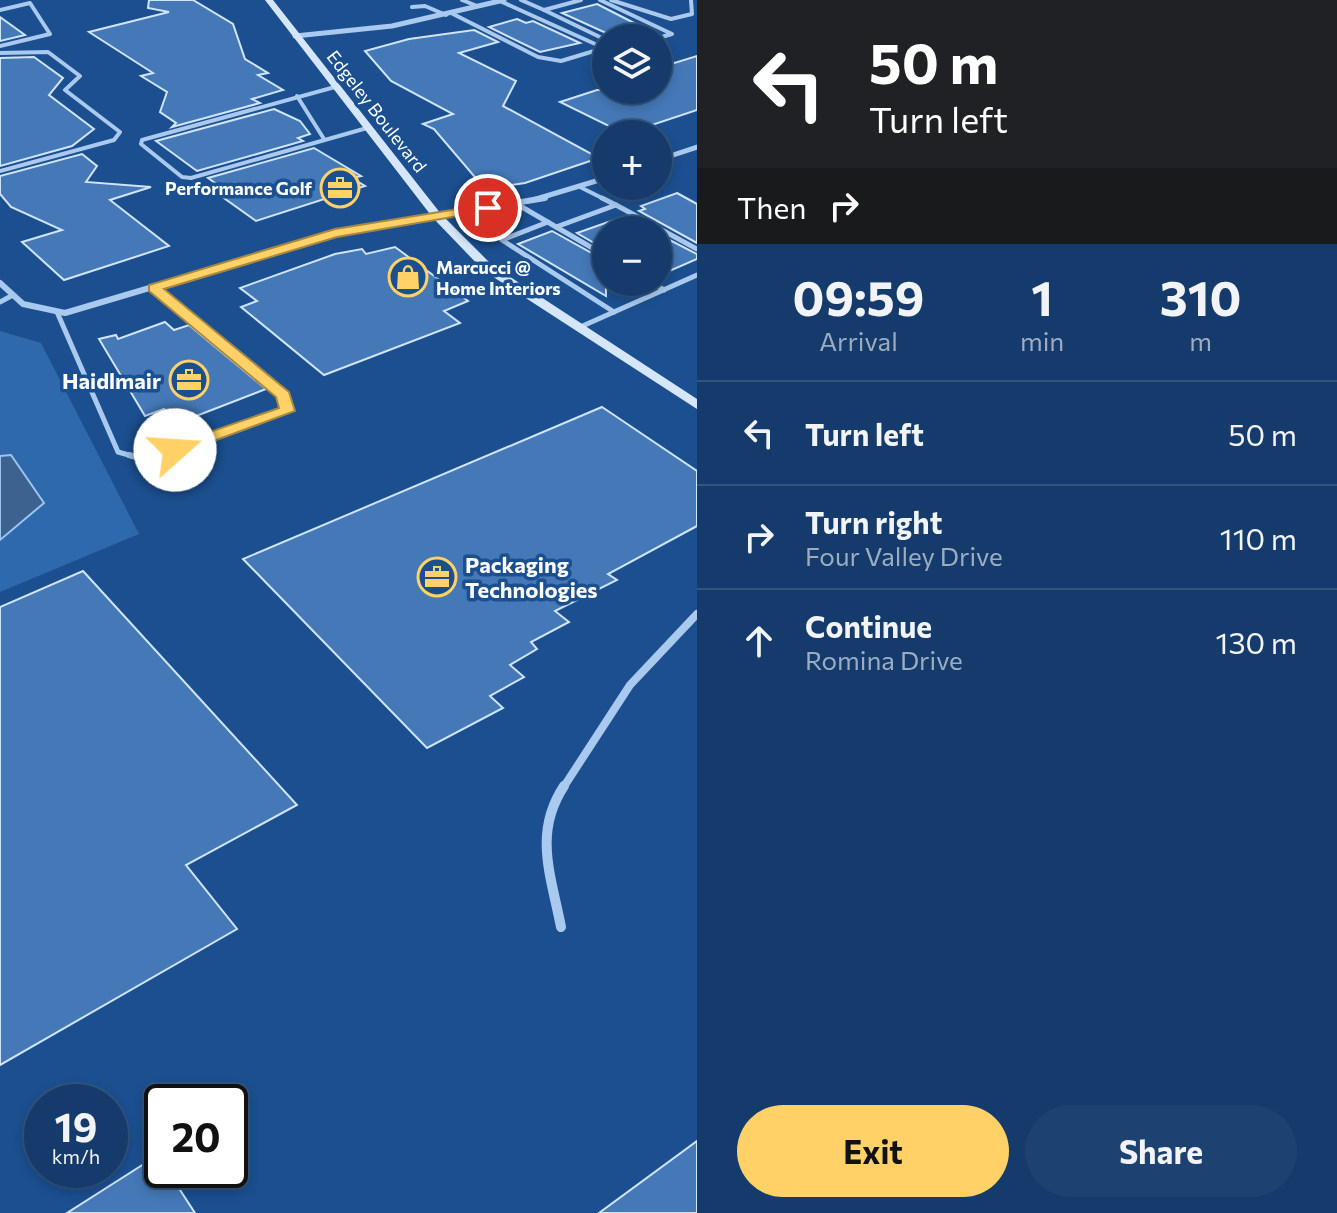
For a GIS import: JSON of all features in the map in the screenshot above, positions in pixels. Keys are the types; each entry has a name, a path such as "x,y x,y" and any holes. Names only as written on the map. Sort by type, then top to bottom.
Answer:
{"street":[{"name":"Edgeley Boulevard","path":"269,0 437,216 488,268 697,405"},
{"path":"295,36 392,26 453,14 497,1"},
{"path":"672,155 697,147"},
{"path":"0,283 23,304 57,312 103,305 335,233 515,203 592,183"},
{"path":"561,927 545,847 550,807 630,685 697,614"}],"lane":[{"path":"462,0 478,7"},
{"path":"521,0 592,33"},
{"path":"544,10 581,0"},
{"path":"600,0 651,24"},
{"path":"611,0 671,19 692,14 691,0"},
{"path":"453,14 538,57 561,61 604,48 497,1"},
{"path":"0,10 30,3 50,34 0,46"},
{"path":"412,7 425,6 446,15"},
{"path":"0,53 48,52 80,76 65,90 120,132 114,140 0,171"},
{"path":"335,87 142,140 141,144 182,177 191,178 367,128"},
{"path":"297,96 324,139"},
{"path":"580,187 697,249"},
{"path":"515,203 592,248"},
{"path":"556,227 616,205"},
{"path":"548,222 502,240 527,259 614,312"},
{"path":"672,286 697,275"},
{"path":"57,312 118,452 147,460 287,411 283,395 154,288"},
{"path":"0,302 13,295"},
{"path":"578,328 650,296"}],"shaded area":[{"path":"0,331 41,343 139,534 0,592"},
{"path":"11,455 44,503 0,540 0,456"}],"building":[{"path":"149,0 193,0 233,24 245,59 268,73 258,75 283,90 252,99 260,103 172,127 176,123 160,112 167,92 141,76 153,73 89,32 169,12 148,8"},
{"path":"597,4 637,24 592,24 592,27 562,13"},
{"path":"0,17 25,35 0,41"},
{"path":"517,19 526,23 533,21 580,43 540,52 489,27"},
{"path":"474,30 498,42 459,53 516,81 503,106 592,154 592,160 525,183 485,189 434,129 423,124 453,114 391,81 365,51 409,39"},
{"path":"697,56 697,110 667,120 597,120 560,102 592,92 592,104 672,104 672,64"},
{"path":"34,57 63,78 49,95 94,129 72,146 0,166 0,58"},
{"path":"274,109 300,121 310,134 298,138 303,141 197,171 156,141"},
{"path":"314,148 361,176 352,178 365,186 256,221 207,186 215,183 208,178"},
{"path":"82,154 97,166 86,182 151,187 110,200 169,246 64,280 22,242 62,230 11,207 0,194 0,176"},
{"path":"677,193 697,204 697,243 672,229 672,216 648,216 639,211 645,209 641,206 658,200 672,200 672,195"},
{"path":"592,228 592,242 577,233"},
{"path":"552,231 592,253 592,288 518,244"},
{"path":"672,241 697,254 697,259 672,270"},
{"path":"395,247 468,301 444,311 460,323 324,375 241,307 257,301 240,288 335,254 362,249 366,254"},
{"name":"Haidlmair","path":"165,322 174,330 189,325 266,389 178,423 164,409 145,416 99,339 116,335 118,339"},
{"name":"Packaging Technologies","path":"602,407 697,471 697,526 608,574 617,580 555,611 569,622 531,642 537,649 510,665 524,677 490,696 503,708 427,748 243,559"},
{"path":"83,571 297,805 186,865 237,929 0,1065 0,607"},
{"path":"697,1141 697,1213 599,1213"},
{"path":"144,1164 144,1188 179,1188 195,1213 67,1213 106,1188 128,1188 128,1174"}],"place":[{"name":"Performance Golf","path":"340,188"},
{"name":"Marcucci @ Home Interiors","path":"408,277"},
{"name":"Haidlmair","path":"189,380"},
{"name":"Packaging Technologies","path":"437,577"}],"route":[{"path":"175,450 287,411 283,395 154,288 335,233 488,208"}]}
